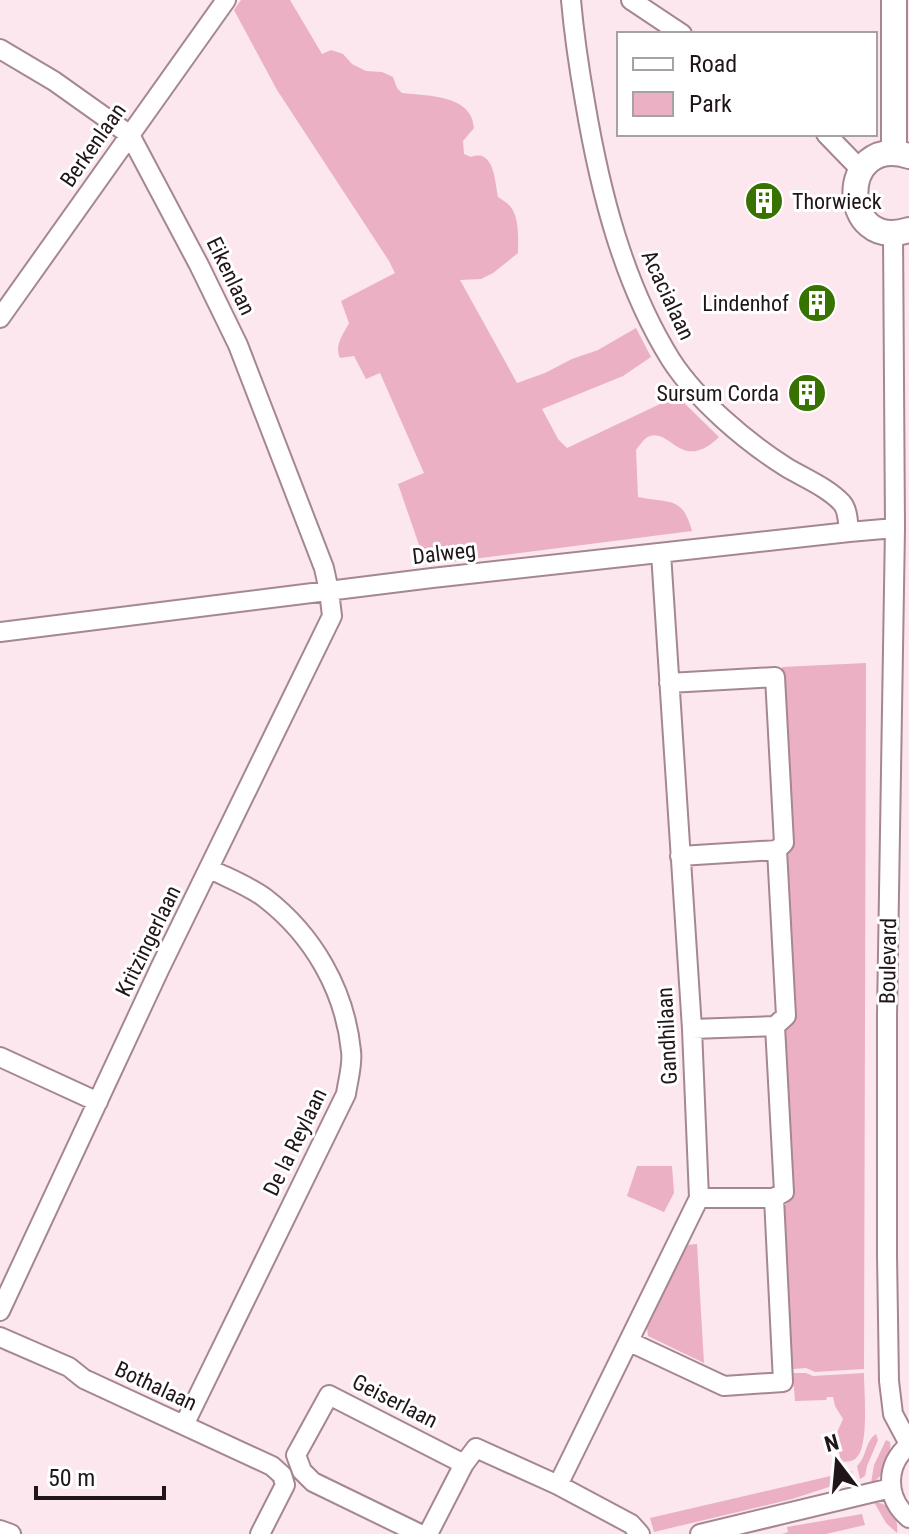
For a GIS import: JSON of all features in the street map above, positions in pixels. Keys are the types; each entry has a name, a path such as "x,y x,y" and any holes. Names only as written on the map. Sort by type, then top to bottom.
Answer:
{"street":[{"name":"Berkenlaan","path":"0,318 226,0"},
{"name":"Acacialaan","path":"571,0 594,154 618,242 638,297 672,361 715,414 783,465 833,495 845,508 849,532"},
{"path":"631,0 679,32"},
{"path":"894,0 901,154 875,157 861,170 854,190 858,210 871,226 901,232"},
{"name":"Eikenlaan","path":"0,49 54,81 130,135 238,345 324,568 329,591"},
{"path":"828,136 861,170"},
{"name":"Boulevard","path":"901,232 887,1029 887,1286 889,1381 893,1414 909,1444"},
{"name":"Dalweg","path":"0,632 462,574 895,528"},
{"name":"Gandhilaan","path":"558,1485 699,1198 692,1029 661,553"},
{"name":"Kritzingerlaan","path":"0,1311 160,968 332,616 329,591"},
{"path":"669,683 775,677 784,843 777,850 680,856"},
{"path":"692,1029 775,1026 786,1016 777,850"},
{"name":"De la Reylaan","path":"184,1425 346,1094 352,1054 334,986 319,955 300,930 263,897 210,869"},
{"path":"699,1198 774,1198 784,1192 775,1026"},
{"path":"0,1057 98,1102"},
{"path":"630,1342 724,1386 783,1382 774,1198"},
{"name":"Bothalaan","path":"0,1337 69,1367 84,1379 272,1466 282,1475 285,1485 260,1534"},
{"name":"Geiserlaan","path":"420,1534 313,1482 302,1471 296,1455 329,1395 464,1464"},
{"path":"909,1444 898,1456 891,1471 895,1503 909,1518"},
{"path":"428,1534 464,1464 476,1448 558,1485 631,1524 640,1534"},
{"path":"700,1534 891,1488"},
{"path":"0,1530 11,1534"}],"green space":[{"path":"241,0 290,0 322,54 331,50 343,54 352,64 366,71 382,72 393,77 402,93 435,96 465,109 474,128 463,141 464,154 484,157 489,162 498,197 509,205 515,215 518,253 481,279 460,280 517,383 598,350 636,328 651,357 623,376 542,409 558,439 567,448 677,396 719,437 696,451 686,451 657,436 646,438 636,450 638,497 679,506 692,531 426,565 398,484 424,473 380,373 366,379 354,356 340,358 338,353 340,340 349,323 341,301 395,273 277,90 234,10"},
{"path":"866,663 864,1369 815,1372 806,1368 793,1369 780,1209 790,1201 782,1033 792,1021 785,852 791,846 782,667"},
{"path":"637,1166 672,1166 674,1193 664,1212 627,1196"},
{"path":"697,1244 704,1363 648,1336 647,1328 687,1245"},
{"path":"793,1373 813,1376 864,1373 863,1441 855,1459 838,1462 840,1456 835,1437 843,1419 833,1397 795,1401"},
{"path":"876,1434 878,1440 865,1476 860,1479 857,1466"},
{"path":"886,1440 890,1442 889,1460 884,1472 871,1483 874,1465"},
{"path":"852,1471 854,1481 654,1532 650,1518"},
{"path":"874,1502 885,1505 893,1512 897,1533 886,1523"},
{"path":"862,1514 865,1525 826,1534 782,1534 788,1532 787,1527"}],"place":[{"name":"Thorwieck","path":"764,201"},
{"name":"Lindenhof","path":"817,303"},
{"name":"Sursum Corda","path":"807,393"}]}
